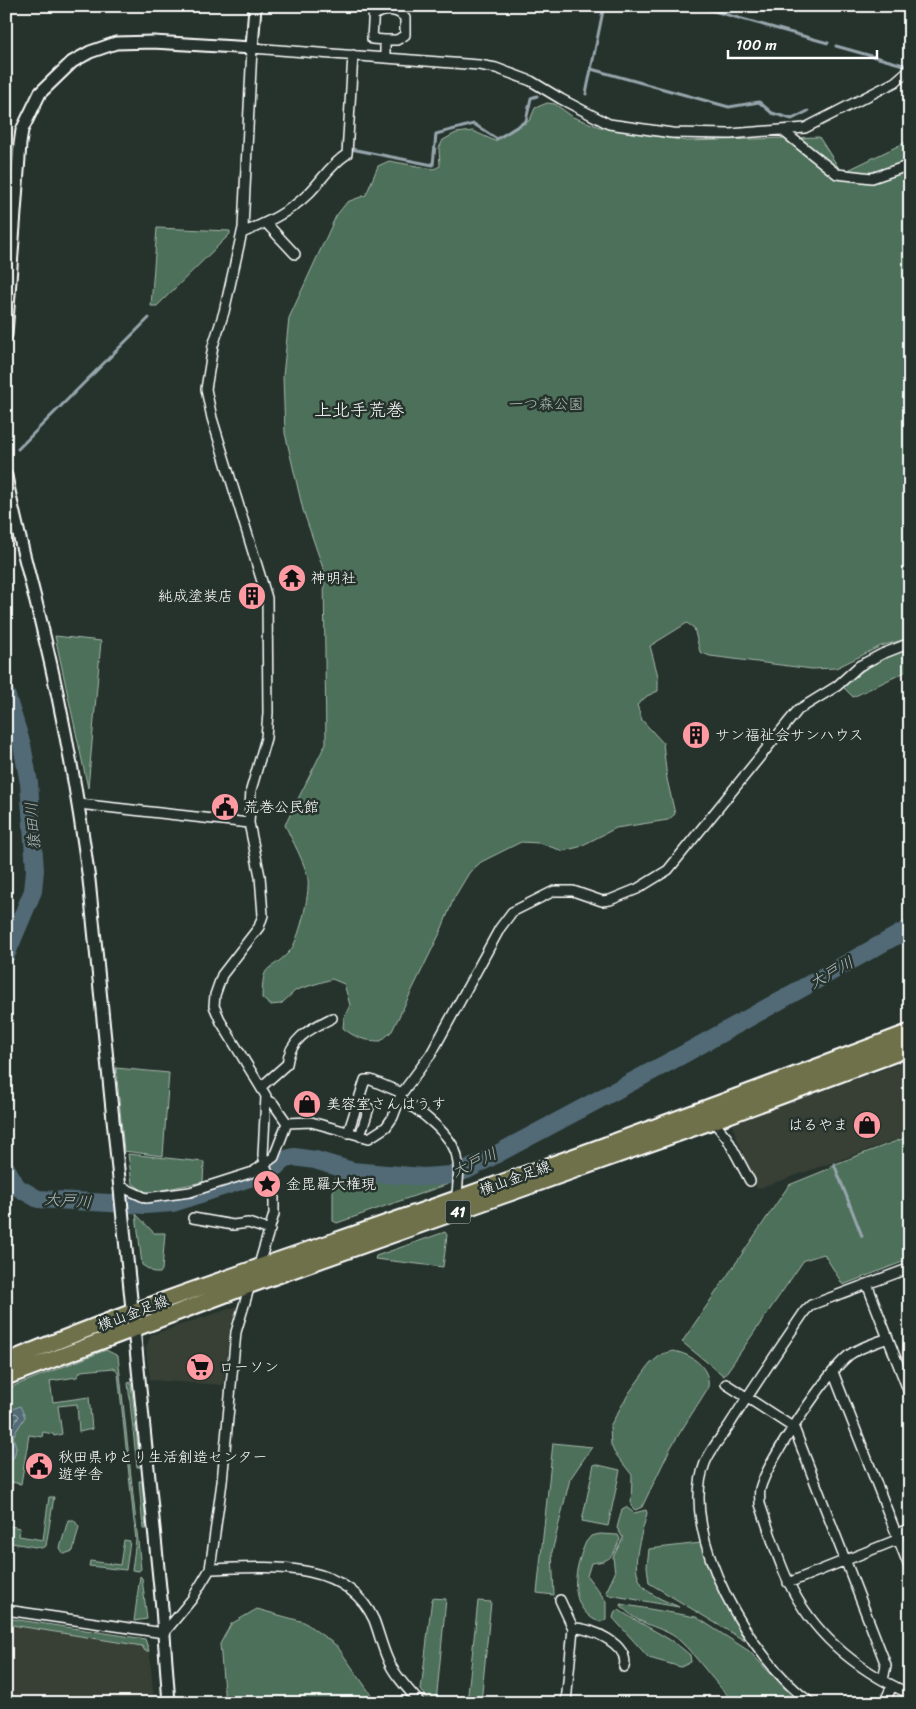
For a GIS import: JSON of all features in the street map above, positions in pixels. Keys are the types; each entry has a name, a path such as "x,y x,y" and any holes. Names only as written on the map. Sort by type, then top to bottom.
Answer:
{"main road":[{"name":"横山金足線","path":"6,1362 250,1284 910,1032"},
{"name":"横山金足線","path":"6,1377 258,1268 456,1206 713,1121 910,1048"}],"street":[{"path":"164,1633 192,1599 210,1569 222,1482 236,1332 274,1214 274,1198 262,1155 266,1100 261,1087 228,1035 214,1006 214,995 222,975 259,927 263,915 261,884 249,823 251,790 266,738 268,713 267,598 212,418 206,389 213,346 224,312 242,233 255,6"},
{"path":"374,11 395,11 406,18 405,35 397,40 385,40 372,39 374,11"},
{"path":"384,58 385,40"},
{"path":"6,335 22,130 40,92 72,62 90,52 116,43 153,42 252,48 496,68 531,81 560,99 609,124 672,133 730,134 805,128 896,82 910,69"},
{"path":"242,233 282,215 309,194 334,162 346,154 353,55"},
{"path":"783,131 838,174 872,178 910,165"},
{"path":"266,223 295,254"},
{"path":"6,476 21,552 43,630 79,804 89,880 121,1190 164,1633 169,1703"},
{"path":"287,1122 311,1122 369,1138 386,1127 395,1113 401,1096 431,1054 500,928 512,912 538,898 563,889 602,901 610,900 637,889 668,870 798,710 837,686 859,666 910,643"},
{"path":"79,804 249,823"},
{"path":"261,1087 288,1064 288,1052 293,1045 310,1029 332,1018"},
{"path":"348,1133 365,1080 370,1080 401,1096 426,1116 450,1142 457,1156 456,1206"},
{"path":"266,1100 273,1103 287,1122"},
{"path":"360,1136 369,1108"},
{"path":"713,1121 727,1138 750,1181"},
{"path":"121,1190 146,1198 166,1196 213,1185 266,1165 274,1158 287,1122"},
{"path":"193,1218 233,1224 248,1224 270,1230"},
{"path":"811,1703 776,1671 754,1644 730,1603 701,1532 700,1514 705,1462 805,1311 811,1306 910,1268"},
{"path":"867,1284 910,1395"},
{"path":"888,1338 850,1354 833,1372 794,1428 764,1479 760,1491 760,1504 788,1583 808,1617 820,1632 867,1672 910,1694"},
{"path":"833,1372 910,1569"},
{"path":"726,1384 794,1428 886,1665 883,1680"},
{"path":"788,1583 845,1560 898,1536 910,1528"},
{"path":"210,1569 254,1566 309,1572 342,1583 360,1600 373,1619 388,1662 420,1703"},
{"path":"560,1600 573,1628 566,1703"},
{"path":"6,1610 164,1633"},
{"path":"573,1628 584,1628 610,1641 624,1653 624,1667"},
{"path":"884,1703 892,1686"}],"shaded area":[{"path":"910,1060 910,1135 757,1189 731,1123"},
{"path":"238,1306 230,1329 223,1385 150,1380 146,1348 151,1335"},
{"path":"6,1618 145,1639 149,1646 154,1703 6,1703"}],"green space":[{"name":"一つ森公園","path":"547,103 555,104 573,117 600,127 687,141 819,137 842,173 910,140 910,638 881,646 836,668 812,669 710,656 700,652 694,628 687,623 650,646 658,676 658,691 647,696 637,705 642,720 663,743 667,779 675,814 668,820 616,828 579,847 563,851 539,843 521,842 481,862 469,873 454,898 440,933 392,1031 381,1041 365,1040 356,1037 343,1028 344,1018 350,1005 344,984 332,979 296,990 281,1004 270,1005 262,998 265,973 293,947 303,917 308,879 285,825 326,743 324,571 303,510 285,433 283,376 289,318 336,216 347,202 366,195 378,166 389,161 434,169 440,166 439,148 443,140 456,133 473,131 495,141 530,120 535,108"},
{"path":"157,228 230,231 230,234 157,306 151,306"},
{"path":"55,636 101,641 88,788"},
{"path":"910,648 910,667 905,672 853,697 843,687 879,659"},
{"path":"116,1068 169,1073 163,1156 124,1151"},
{"path":"910,1136 910,1259 843,1285 824,1254 804,1260 724,1376 682,1342 789,1185 831,1168 830,1166"},
{"path":"128,1154 204,1162 203,1182 146,1193 132,1183"},
{"path":"337,1176 432,1182 449,1180 451,1183 337,1223 333,1221 333,1180"},
{"path":"136,1214 154,1233 165,1233 162,1270 160,1273 155,1273 142,1265"},
{"path":"445,1232 447,1235 443,1267 375,1259 376,1256"},
{"path":"106,1350 118,1356 141,1569 139,1571 132,1570 136,1540 118,1373 114,1368 81,1371 77,1377 50,1381 53,1402 89,1397 92,1429 79,1432 77,1404 58,1406 62,1434 54,1436 53,1434 43,1432 42,1437 29,1435 21,1484 6,1481 6,1463 14,1457 16,1448 13,1436 25,1416 10,1409 6,1412 6,1389"},
{"path":"673,1351 687,1355 699,1363 706,1374 708,1388 671,1447 642,1507 635,1510 631,1506 632,1475 614,1452 611,1445 610,1426 629,1393 650,1364 662,1354"},
{"path":"131,1382 140,1467 137,1467 128,1383"},
{"path":"553,1443 592,1447 570,1479 552,1552 554,1595 537,1593"},
{"path":"594,1464 620,1470 608,1526 582,1521"},
{"path":"139,1481 142,1481 146,1529 143,1529"},
{"path":"49,1497 54,1497 46,1546 41,1548 6,1542 6,1525 20,1528 19,1536 43,1540"},
{"path":"626,1507 634,1513 646,1510 647,1513 637,1552 637,1572 640,1581 652,1594 679,1607 609,1595 606,1592 615,1573 613,1557 623,1538 617,1528 622,1509"},
{"path":"68,1520 74,1520 79,1527 73,1551 64,1554 60,1548"},
{"path":"600,1534 618,1535 620,1539 610,1557 603,1561 591,1563 587,1576 606,1601 606,1620 601,1621 592,1618 582,1608 576,1590 579,1560 586,1542 591,1536"},
{"path":"124,1540 130,1541 126,1570 89,1566 90,1561 120,1565"},
{"path":"701,1543 725,1602 745,1641 649,1583 647,1566 649,1549"},
{"path":"140,1576 142,1578 147,1619 134,1621"},
{"path":"432,1598 446,1599 436,1703 431,1703 421,1690"},
{"path":"478,1601 491,1602 481,1703 467,1703"},
{"path":"620,1604 696,1617 749,1651 799,1703 736,1703 679,1640 665,1631 642,1622 627,1612"},
{"path":"257,1609 304,1622 337,1646 377,1703 225,1703 220,1644 231,1624"},
{"path":"619,1610 682,1648 690,1655 691,1662 681,1667 649,1658 613,1618 615,1611"},
{"path":"6,1618 145,1639 149,1651 145,1651 142,1646 12,1625 6,1628"}],"water":[{"path":"20,1406 25,1417 13,1436 16,1448 14,1457 6,1463 6,1412"}],"waterway":[{"path":"586,94 604,6"},
{"path":"696,6 828,43"},
{"path":"836,46 907,66"},
{"path":"591,69 729,107 759,102 772,113 792,119 808,111"},
{"path":"351,149 433,165 436,134 474,124 497,139 526,121 531,98 537,96"},
{"path":"18,449 149,318"},
{"name":"猿田川","path":"6,694 22,745 29,783 35,870 33,891 6,955"},
{"name":"大戸川","path":"6,1168 17,1187 38,1199 145,1205 173,1203 259,1175 275,1168 283,1160 294,1157 315,1160 352,1171 423,1177 452,1175 467,1170 684,1054 910,928"},
{"path":"834,1164 862,1236"}],"place":[{"name":"神明社","path":"292,578"},
{"name":"純成塗装店","path":"252,596"},
{"name":"サン福祉会サンハウス","path":"696,735"},
{"name":"荒巻公民館","path":"225,807"},
{"name":"美容室さんはうす","path":"307,1104"},
{"name":"はるやま","path":"867,1125"},
{"name":"金毘羅大権現","path":"267,1184"},
{"name":"ローソン","path":"200,1367"},
{"name":"秋田県ゆとり生活創造センター 遊学舎","path":"39,1466"}],"district":[{"name":"上北手荒巻","path":"359,410"}]}
